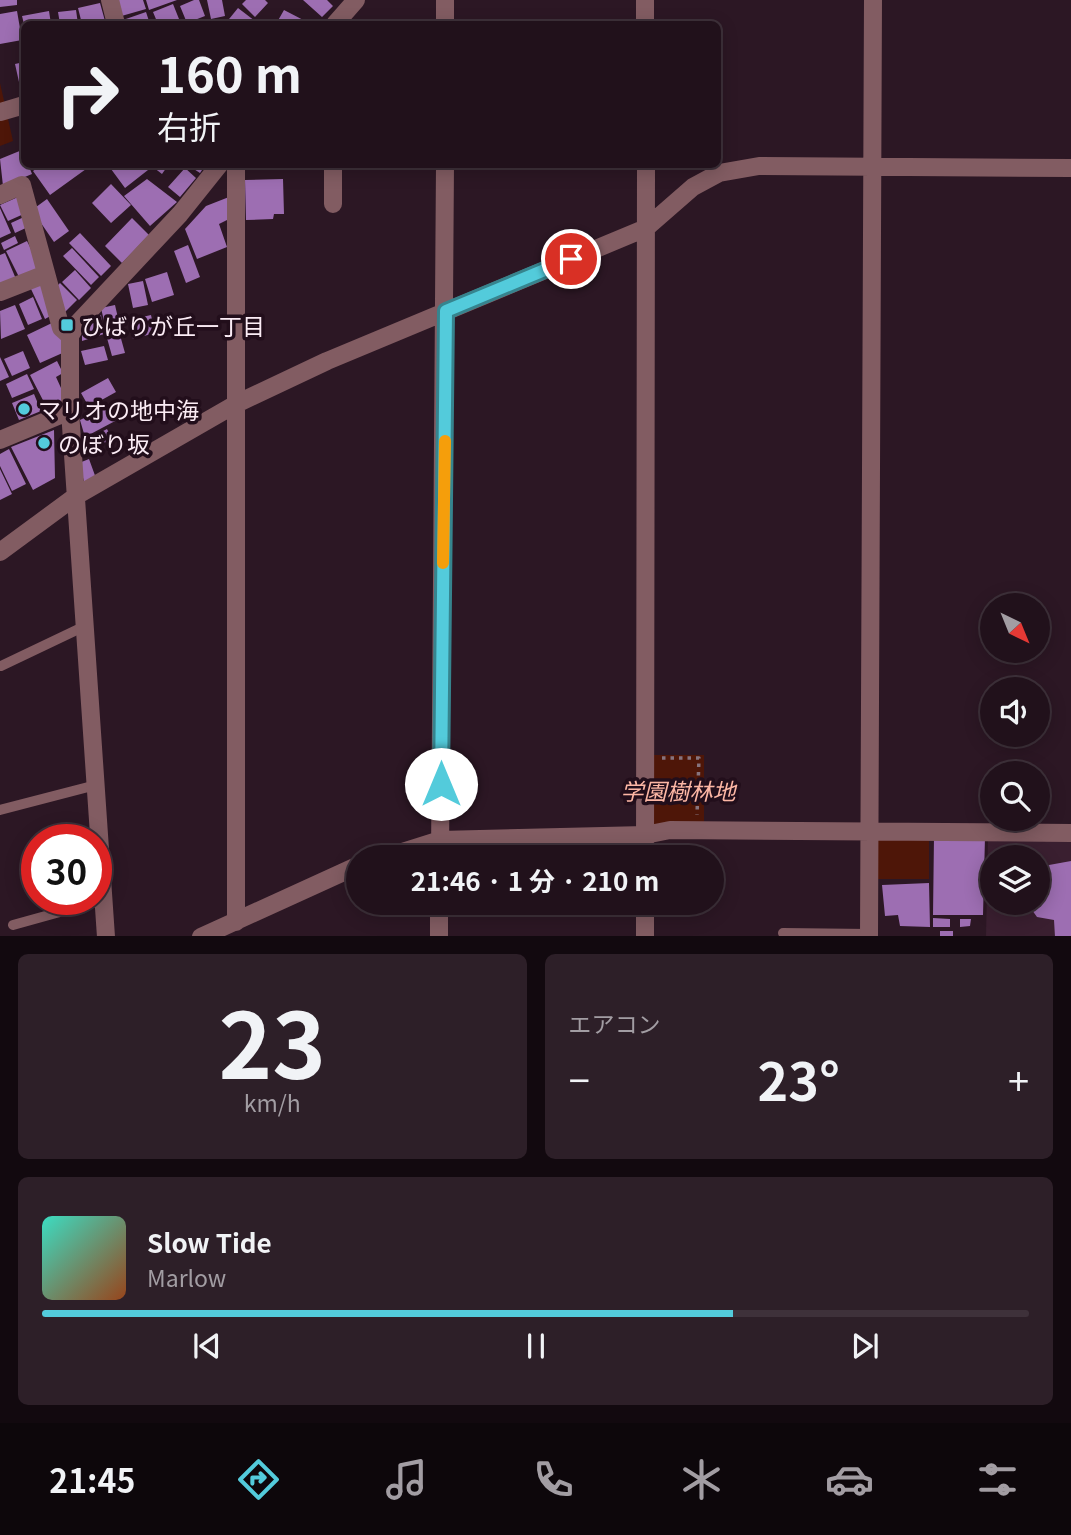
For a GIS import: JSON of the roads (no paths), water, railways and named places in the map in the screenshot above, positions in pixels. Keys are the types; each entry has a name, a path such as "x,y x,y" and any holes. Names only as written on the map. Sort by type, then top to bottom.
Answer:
{"street":[{"path":"110,0 115,21"},
{"path":"338,21 356,0"},
{"path":"445,0 445,21"},
{"path":"645,0 645,21"},
{"path":"869,935 873,0"},
{"path":"0,111 21,105"},
{"path":"0,552 76,496 236,404 446,311 646,228 693,187 719,173 759,166 1071,168"},
{"path":"98,824 70,411 70,336 77,324 180,214 217,168"},
{"path":"233,927 236,168"},
{"path":"333,168 333,204"},
{"path":"440,845 445,168"},
{"path":"645,845 646,168"},
{"path":"0,195 22,185 61,328 70,336"},
{"path":"0,292 46,274"},
{"path":"0,440 70,411"},
{"path":"469,845 541,835 645,835 670,831 1071,832"},
{"path":"201,936 233,927 346,871"},
{"path":"104,915 106,936"},
{"path":"439,915 439,936"},
{"path":"645,915 646,936"}],"lane":[{"path":"1,666 85,626"},
{"path":"0,810 96,785"},
{"path":"541,835 541,845"},
{"path":"13,925 49,915"},
{"path":"783,933 869,935"}],"place":[{"name":"ひばりが丘一丁目","path":"67,325"},
{"name":"マリオの地中海","path":"24,409"},
{"name":"のぼり坂","path":"44,443"}],"park label":[{"name":"学園樹林地","path":"678,790"}]}
